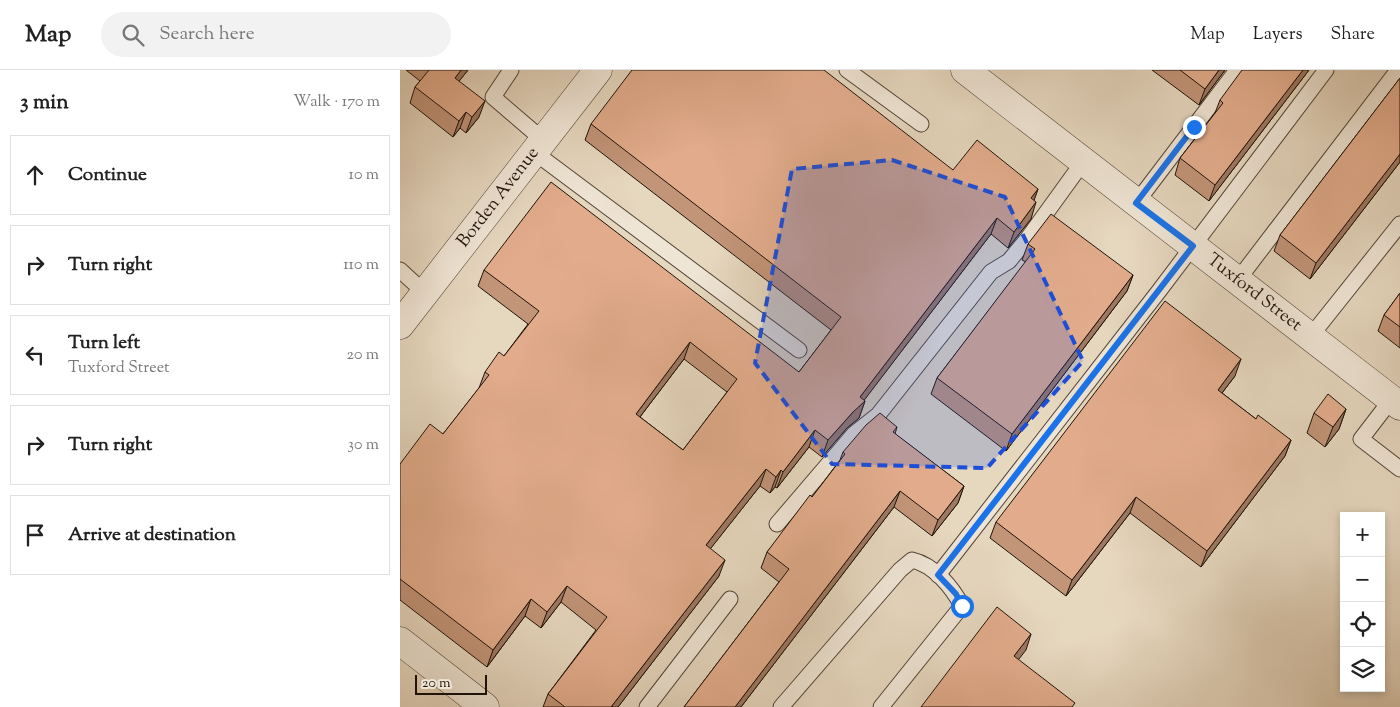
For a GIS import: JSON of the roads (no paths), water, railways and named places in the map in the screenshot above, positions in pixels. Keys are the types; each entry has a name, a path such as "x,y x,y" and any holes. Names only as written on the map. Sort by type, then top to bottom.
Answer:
{"street":[{"name":"Borden Avenue","path":"400,325 598,70"},
{"name":"Tuxford Street","path":"965,70 1396,403"},
{"path":"400,642 485,707"}],"lane":[{"path":"511,70 493,97 539,146 799,350"},
{"path":"847,70 921,124"},
{"path":"1136,203 1237,70"},
{"path":"938,575 1193,246 1326,70"},
{"path":"1237,280 1398,70"},
{"path":"777,524 854,434 878,415 991,272 1009,261 1083,162"},
{"path":"1310,337 1400,224"},
{"path":"400,270 425,293"},
{"path":"1396,403 1361,439 1400,469"},
{"path":"782,707 900,570 912,560 922,562 956,594 962,606 881,707"},
{"path":"647,707 730,598"}]}
